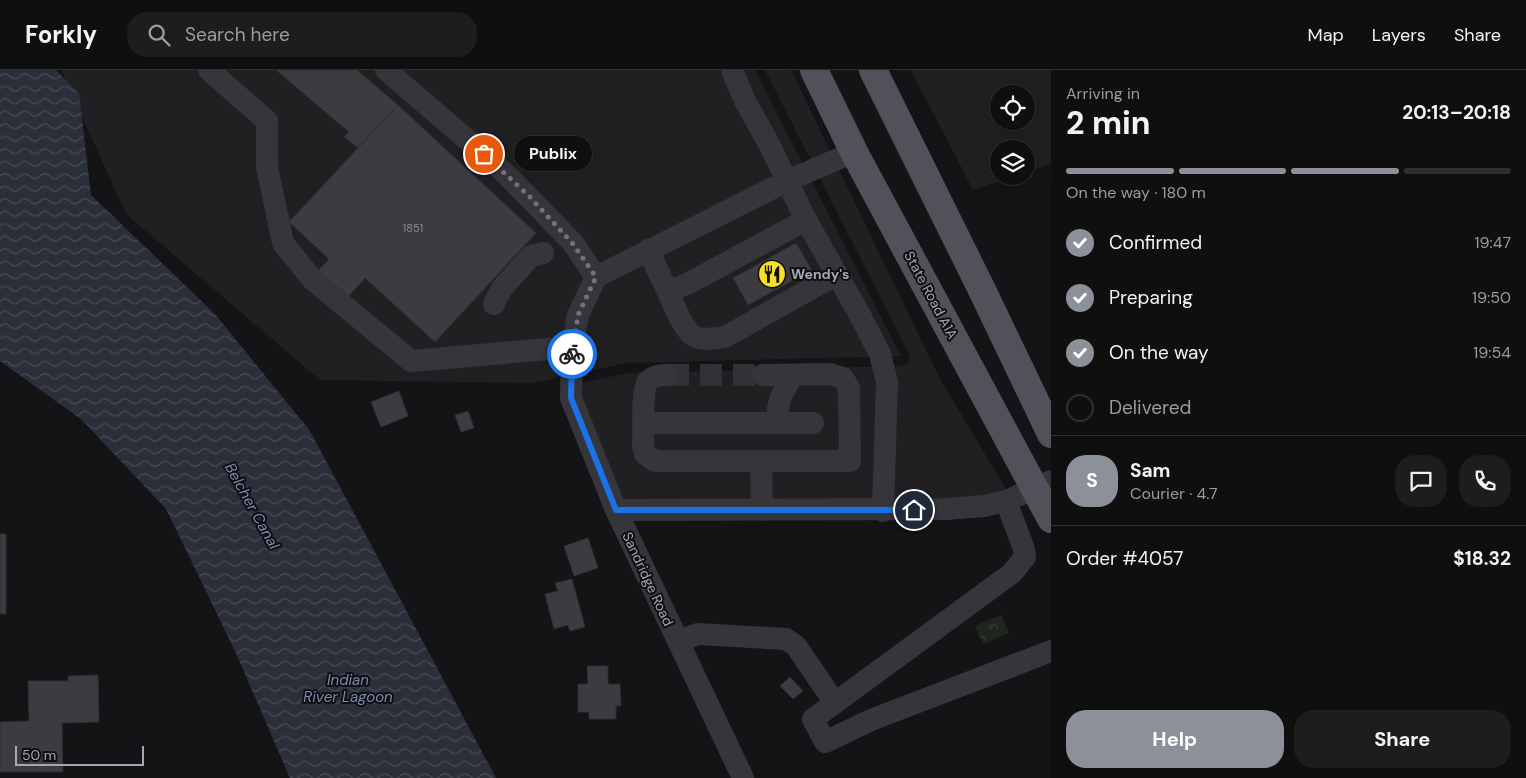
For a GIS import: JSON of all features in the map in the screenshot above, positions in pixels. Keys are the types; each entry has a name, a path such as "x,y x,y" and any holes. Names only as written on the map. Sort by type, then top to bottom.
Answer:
{"main road":[{"name":"State Road A1A","path":"814,70 854,152 1043,485 1051,519"},
{"path":"873,70 1050,432"}],"street":[{"path":"208,70 267,121 267,167 284,244 313,280 411,361 572,347"},
{"path":"386,70 514,182 573,244 596,277 787,181 854,152"},
{"path":"732,70 745,101 768,142 806,220 829,279 861,317 880,354 887,382 883,510"},
{"path":"668,292 689,283 806,220"},
{"path":"648,250 688,332 695,338 725,337 829,279"},
{"path":"494,304 502,288 531,256 543,254"},
{"name":"Sandridge Road","path":"596,277 578,315 572,347 571,398 616,510 743,778"},
{"path":"689,283 686,294 692,315 702,324 712,327 726,322 785,292 829,279"},
{"path":"763,375 830,374 843,378 849,388 850,461"},
{"path":"667,375 658,375 648,381 644,390 643,446 645,454 655,461 850,461 885,447"},
{"path":"777,423 777,407 783,392 794,375"},
{"path":"644,423 813,423"},
{"path":"761,462 762,510"},
{"path":"616,510 946,509 984,506 1006,501 1043,485"},
{"path":"1006,501 1024,549 1025,557 1012,573 813,719 825,742 871,720 1051,650"},
{"path":"678,641 698,634 786,639 796,646 835,702"}],"shaded area":[{"path":"61,70 755,70 901,356 627,363 532,383 320,380 126,214"},
{"path":"765,70 791,70 939,377 1006,489 981,498 621,500 580,396 580,383 628,373 901,366 909,360 909,354"},
{"path":"911,70 1051,70 1051,164 1035,169 1035,140 990,140 990,184 973,190"}],"green space":[{"path":"1001,615 1009,633 983,644 975,626"}],"water":[{"name":"Indian River Lagoon","path":"0,70 56,70 79,93 91,195 215,314 310,431 496,778 290,778 235,651 166,509 82,420 0,361"}],"building":[{"path":"276,70 357,70 398,105 358,148 344,137 349,132"},
{"path":"398,105 536,233 435,342 365,278 345,300 316,273 329,259 289,222"},
{"name":"Wendy's","path":"796,243 812,270 748,305 733,278"},
{"path":"399,391 408,416 381,427 371,402"},
{"path":"468,411 474,428 461,432 455,415"},
{"path":"0,534 6,534 6,614 0,614"},
{"path":"588,538 598,568 574,576 564,546"},
{"path":"572,579 585,627 570,631 568,625 554,629 545,594 558,591 555,583"},
{"path":"587,666 608,666 608,684 620,684 621,706 616,706 616,719 589,719 589,712 578,712 578,684 588,684"},
{"path":"98,675 99,722 62,723 63,772 0,772 0,722 29,721 28,681 68,681 68,676"},
{"path":"790,677 803,691 793,699 780,686"}],"tunnel":[{"path":"667,375 763,375"}],"way so far":[{"path":"484,154 530,197 573,244 596,277 578,315 572,354"}],"place":[{"name":"Publix","path":"484,154"},
{"name":"Wendy's","path":"772,274"}],"route":[{"path":"572,354 571,398 616,510 914,510"}],"water label":[{"name":"Belcher Canal","path":"252,506"}]}
